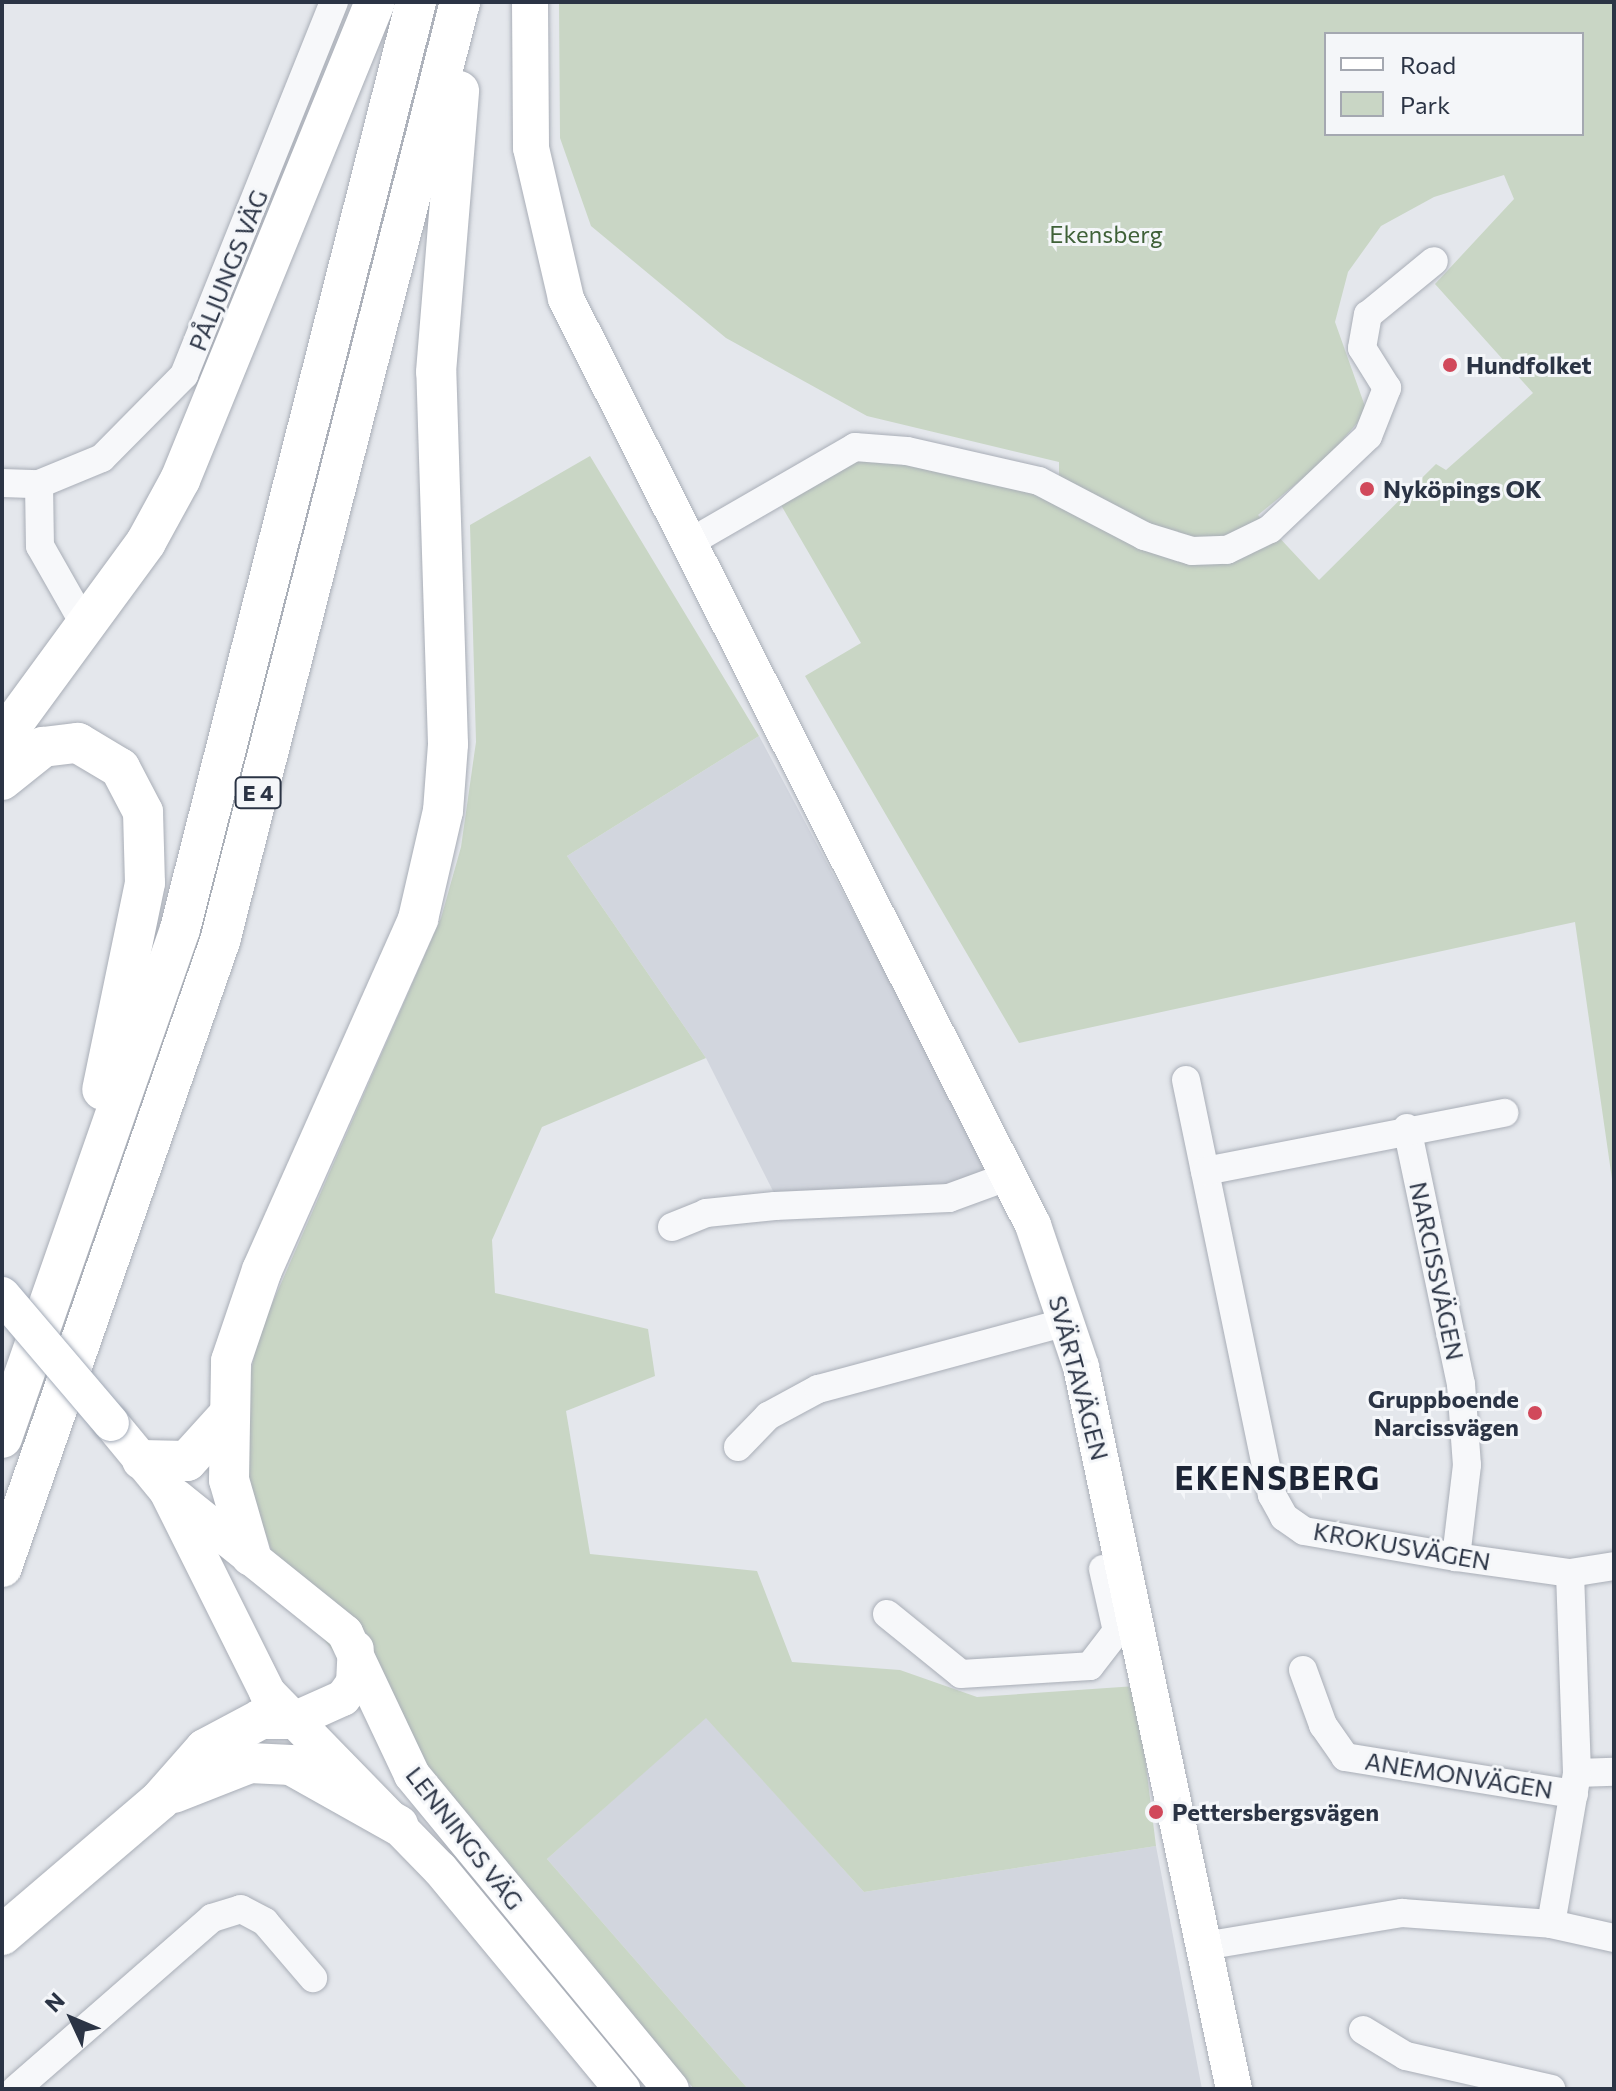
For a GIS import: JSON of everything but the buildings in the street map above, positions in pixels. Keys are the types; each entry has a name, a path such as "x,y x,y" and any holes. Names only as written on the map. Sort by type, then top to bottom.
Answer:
{"highway":[{"path":"2,739 146,542 209,420 375,2"},
{"name":"E 4","path":"2,1438 180,929 416,2"},
{"name":"E 4","path":"2,1567 220,941 460,2"},
{"path":"251,1556 234,1505 226,1418 241,1322 375,1021 434,866 448,744 438,305 469,2"},
{"path":"2,780 43,747 95,749 129,780 147,835 145,883 67,1255"},
{"path":"142,1460 187,1461 226,1418"},
{"path":"2,1935 160,1800 205,1749 239,1727 296,1719"},
{"path":"160,1800 250,1763 291,1765 398,1825"}],"main road":[{"name":"SVÄRTAVÄGEN","path":"530,2 531,148 546,234 593,363 779,718 1009,1176 1066,1322 1128,1630 1204,1946 1234,2089"},
{"path":"2,1295 167,1491"},
{"name":"LENNINGS VÄG","path":"167,1491 323,1609 356,1649 412,1775 671,2089"},
{"name":"LENNINGS VÄG","path":"167,1491 212,1570 238,1640 267,1692 398,1825 535,1976 622,2089"},
{"path":"296,1719 343,1698 354,1683 356,1649"}],"street":[{"name":"PÅLJUNGS VÄG","path":"2,483 39,484 102,458 184,375 334,2"},
{"path":"687,544 855,447 907,451 1039,481 1144,536 1192,551 1227,550 1270,529 1368,436 1387,388 1362,348 1368,315 1434,261"},
{"path":"39,484 40,546 86,627"},
{"name":"KROKUSVÄGEN","path":"1186,1080 1272,1495 1284,1517 1304,1531 1456,1557 1570,1573 1614,1566"},
{"path":"1205,1171 1407,1128 1504,1113"},
{"name":"NARCISSVÄGEN","path":"1407,1128 1461,1384 1467,1465 1456,1557"},
{"path":"672,1227 720,1212 949,1198 1009,1176"},
{"path":"738,1447 768,1416 818,1389 1066,1322"},
{"path":"887,1614 961,1674 1090,1666 1128,1630 1103,1569"},
{"path":"1551,1924 1576,1783 1570,1573"},
{"name":"ANEMONVÄGEN","path":"1303,1670 1323,1725 1345,1757 1576,1783"},
{"path":"1576,1783 1614,1772"},
{"path":"16,2089 212,1918 241,1909 265,1922 313,1978"},
{"path":"1204,1946 1402,1913 1551,1924 1614,1938"},
{"path":"1363,2030 1406,2056 1551,2089"}],"shaded area":[{"path":"759,736 994,1175 951,1191 776,1197 706,1058 567,856"},
{"path":"706,1717 864,1892 1156,1846 1202,2089 748,2089 547,1859"}],"green space":[{"name":"Ekensberg","path":"559,2 1614,2 1614,1193 1575,922 1019,1043 805,676 861,643 774,493 855,447 1059,489 1059,462 867,416 726,338 591,226 560,138","holes":["1504,175 1514,199 1435,284 1533,393 1446,470 1436,464 1319,580 1258,515 1324,461 1367,412 1335,322 1348,272 1381,226 1434,197"]},
{"path":"590,456 759,736 567,856 706,1058 542,1127 492,1240 495,1293 648,1329 655,1376 566,1411 590,1554 757,1571 792,1662 900,1670 977,1697 1136,1686 1156,1846 864,1892 706,1718 547,1859 748,2089 694,2089 287,1595 246,1478 247,1392 258,1336 441,918 461,847 476,742 470,525"}],"place":[{"name":"Hundfolket","path":"1450,365"},
{"name":"Nyköpings OK","path":"1367,489"},
{"name":"Gruppboende Narcissvägen","path":"1535,1413"},
{"name":"Pettersbergsvägen","path":"1156,1812"}],"district":[{"name":"EKENSBERG","path":"1278,1477"}]}
